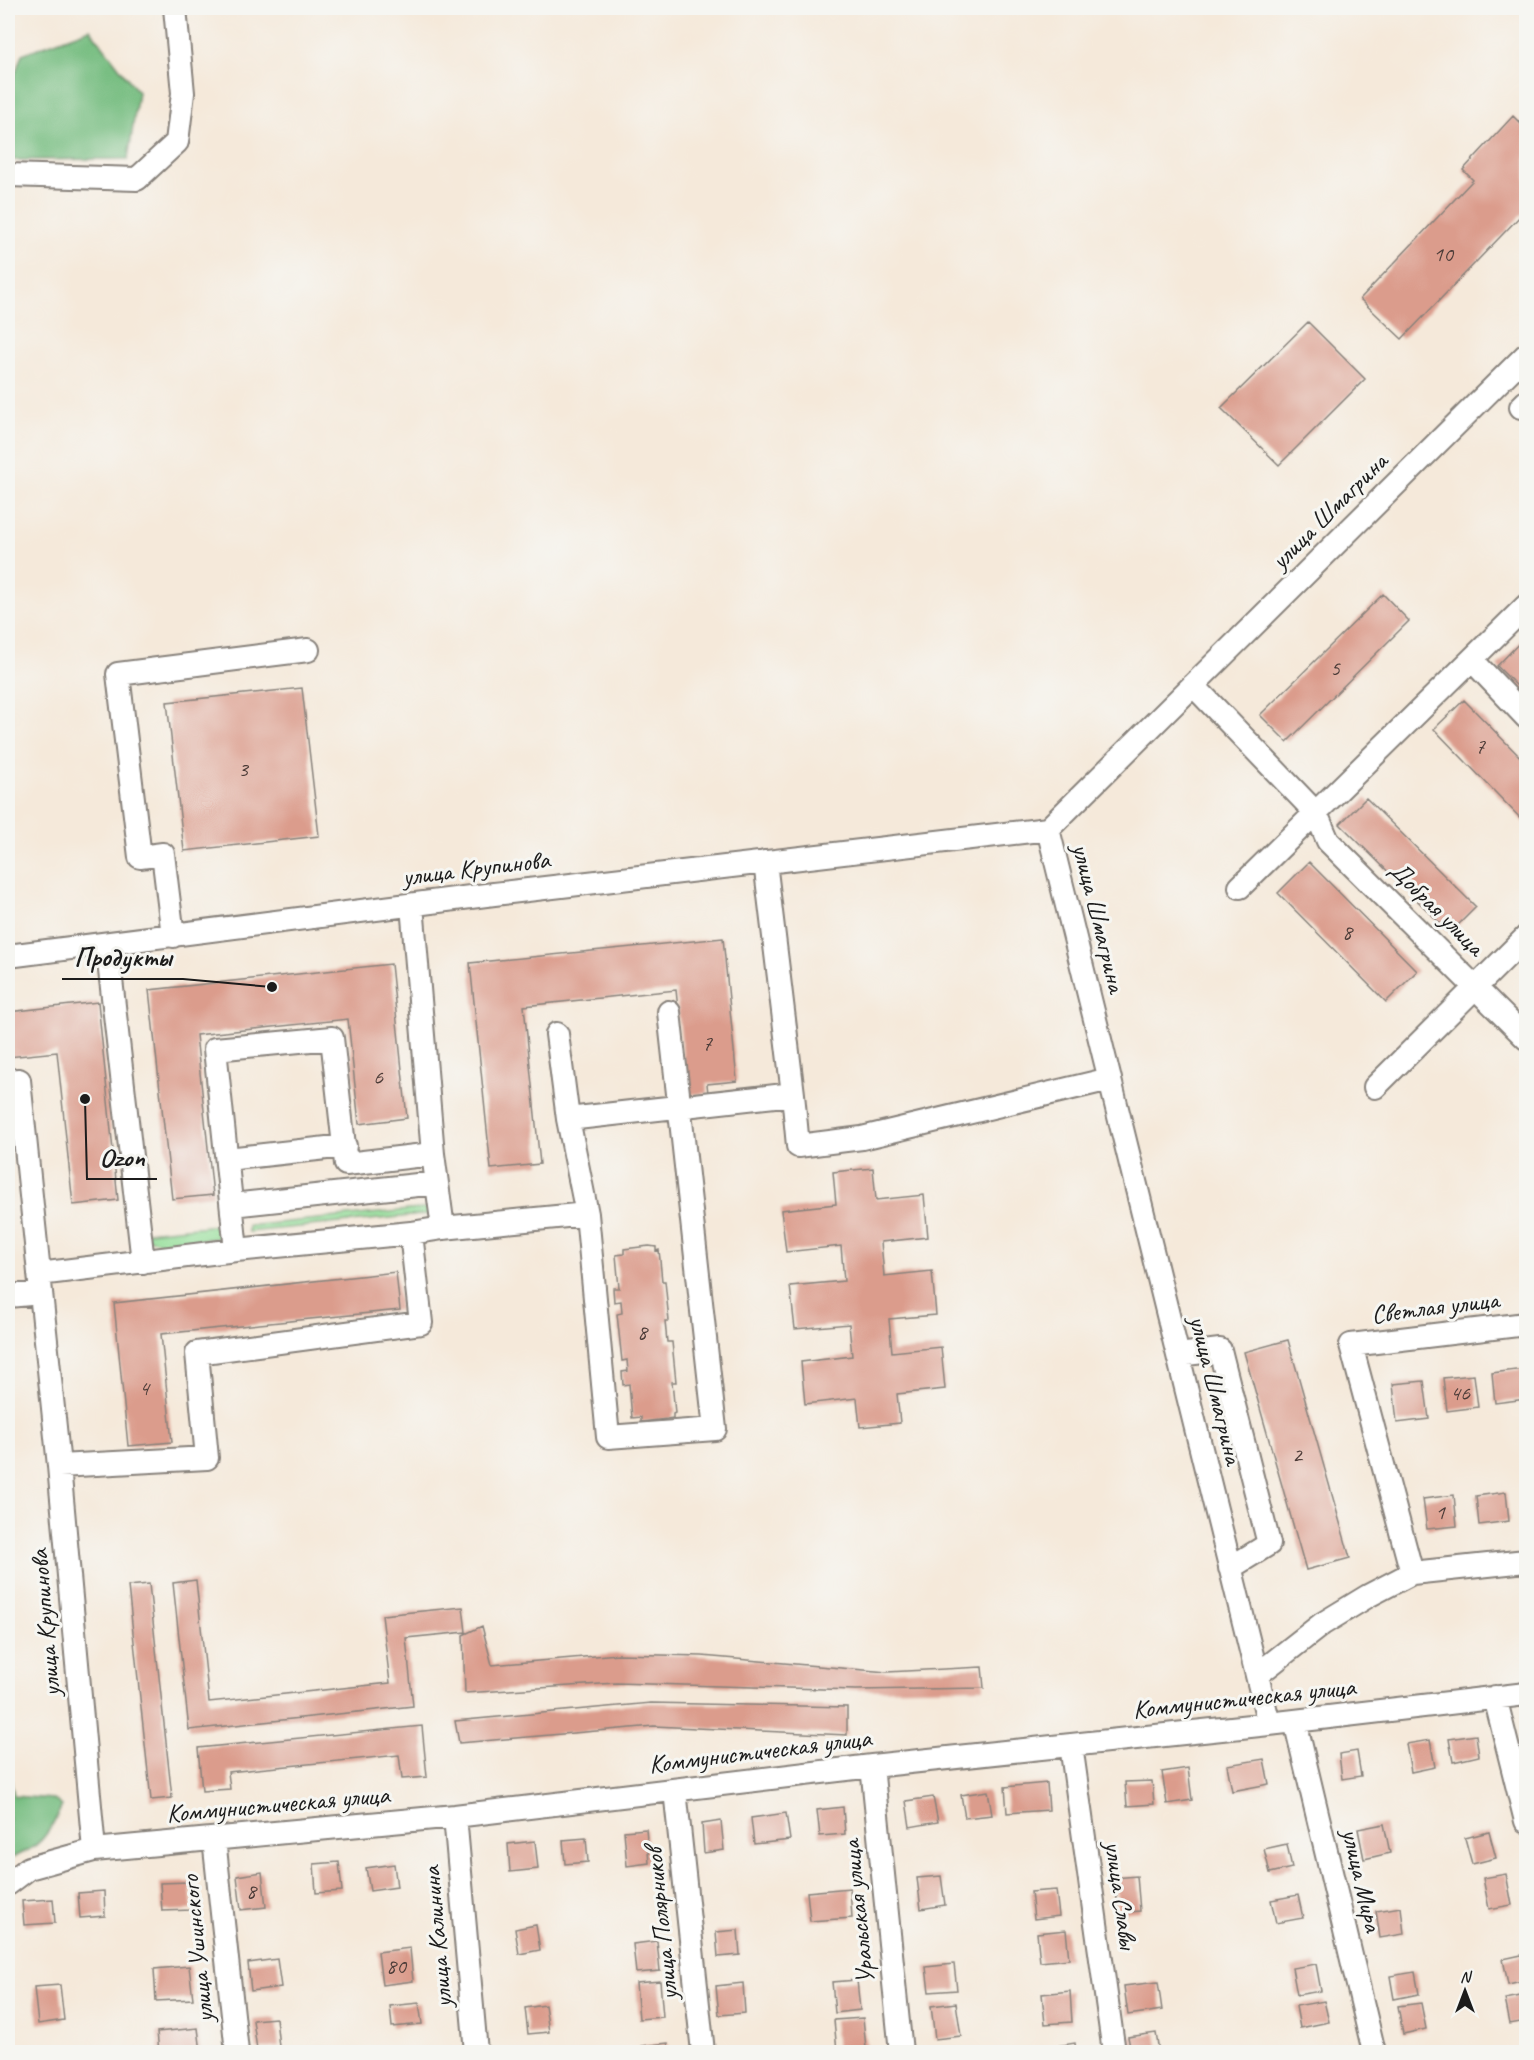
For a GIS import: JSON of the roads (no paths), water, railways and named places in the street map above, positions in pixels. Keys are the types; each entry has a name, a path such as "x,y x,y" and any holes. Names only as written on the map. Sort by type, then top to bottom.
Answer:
{"street":[{"path":"8,175 137,179 177,142 183,93 175,8"},
{"name":"улица Шмагрина","path":"1269,1724 1048,829 1527,355"},
{"path":"1240,887 1527,606"},
{"path":"173,936 164,854 140,857 118,674 308,650"},
{"path":"1472,660 1527,717"},
{"name":"Добрая улица","path":"1193,685 1316,813 1328,841 1527,1038"},
{"name":"улица Крупинова","path":"8,956 1048,829"},
{"path":"765,862 798,1146 862,1138 1110,1079"},
{"path":"412,905 436,1183 443,1228"},
{"path":"1375,1088 1527,936"},
{"path":"107,944 143,1262"},
{"path":"557,1034 568,1119 587,1214 608,1437 715,1429 669,1012"},
{"path":"236,1250 215,1049 332,1038 346,1164 434,1154"},
{"name":"улица Крупинова","path":"8,1081 18,1080 59,1466 94,1850"},
{"path":"568,1119 793,1094"},
{"path":"227,1159 345,1146"},
{"path":"232,1205 436,1183"},
{"path":"8,1296 40,1284 143,1262 236,1250 587,1214"},
{"path":"59,1466 207,1458 197,1353 421,1323 411,1233"},
{"name":"Светлая улица","path":"1413,1573 1351,1346 1527,1324"},
{"path":"1178,1355 1220,1350 1269,1544 1230,1568"},
{"path":"1257,1675 1322,1624 1377,1591 1413,1573 1527,1561"},
{"name":"Коммунистическая улица","path":"8,1884 28,1868 94,1850 455,1816 872,1766 1527,1694"},
{"path":"1495,1697 1527,1821"},
{"name":"улица Мира","path":"1295,1721 1374,2052"},
{"name":"улица Славы","path":"1071,1745 1114,2052"},
{"name":"Уральская улица","path":"872,1766 901,2052"},
{"name":"улица Полярников","path":"675,1790 703,2052"},
{"name":"улица Калинина","path":"455,1816 476,2052"},
{"name":"улица Ушинского","path":"214,1839 237,2052"}],"place":[{"name":"Продукты","path":"272,987"},
{"name":"Ozon","path":"85,1099"}]}
